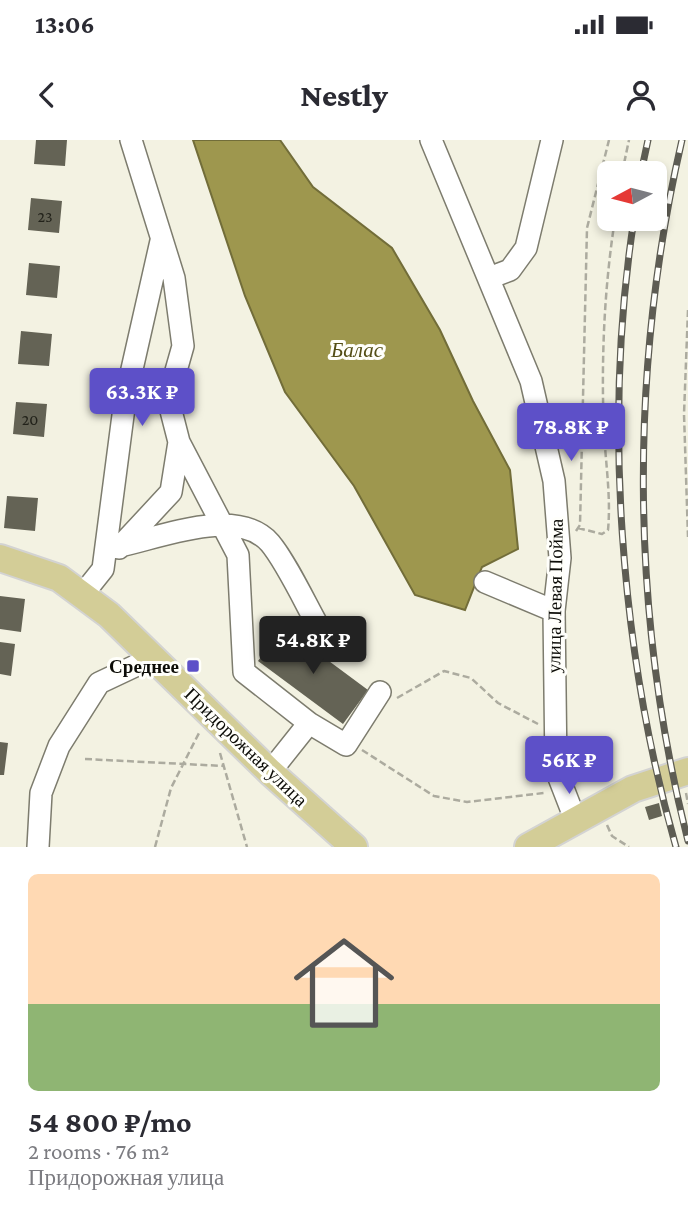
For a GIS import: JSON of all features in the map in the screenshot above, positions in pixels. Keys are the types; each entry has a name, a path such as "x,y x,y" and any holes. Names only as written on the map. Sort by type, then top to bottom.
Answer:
{"main road":[{"name":"Придорожная улица","path":"0,558 59,578 83,594 270,772 354,847"},
{"path":"528,847 633,789 688,771"}],"street":[{"path":"131,140 174,278 183,346 168,399 179,442 238,555 244,672 309,723 346,745 377,698"},
{"name":"улица Левая Пойма","path":"431,140 531,381 554,481 560,558 554,611 556,770 575,819"},
{"path":"489,278 510,270 526,248 552,140"},
{"path":"103,569 125,400 162,240"},
{"path":"83,594 120,546 171,492 179,442"},
{"path":"120,546 222,523 247,527 270,543 322,633 332,641"},
{"path":"485,582 554,611"},
{"path":"38,847 41,793 49,767 71,725 99,683 152,658"},
{"path":"270,772 309,723"}],"path":[{"path":"560,558 578,528 587,228 609,140"},
{"path":"625,161 629,140"},
{"path":"578,528 602,534 608,530 610,512 604,431 606,280 613,231"},
{"path":"688,310 684,414 688,537"},
{"path":"684,414 688,408"},
{"path":"377,698 398,698 444,671 471,678 498,703 533,723 554,726"},
{"path":"155,847 171,788 202,727"},
{"path":"346,745 358,748 434,796 467,802 564,790"},
{"path":"85,759 223,766 247,847"},
{"path":"598,807 612,836 629,847"}],"water":[{"name":"Балас","path":"193,140 280,140 313,187 392,248 440,330 473,401 510,470 518,549 482,567 465,610 415,595 354,486 285,392 245,296"}],"building":[{"path":"36,140 67,140 65,166 34,164"},
{"path":"31,198 62,201 59,233 28,230"},
{"path":"29,263 60,266 57,298 26,295"},
{"path":"21,331 52,334 49,366 18,364"},
{"path":"16,402 47,404 44,437 13,434"},
{"path":"7,496 38,498 35,531 4,528"},
{"path":"0,596 25,599 21,632 0,629"},
{"path":"283,627 368,690 343,724 258,661"},
{"path":"0,642 15,644 11,676 0,674"},
{"path":"0,742 8,743 4,775 0,775"},
{"path":"659,803 662,816 649,820 645,807"}],"railway":[{"path":"644,161 648,140"},
{"path":"682,140 652,314 645,402 643,491 655,667 669,755 688,841"},
{"path":"633,231 620,374 622,535 641,695 676,847"}],"place":[{"name":"Среднее","path":"193,666"}]}
